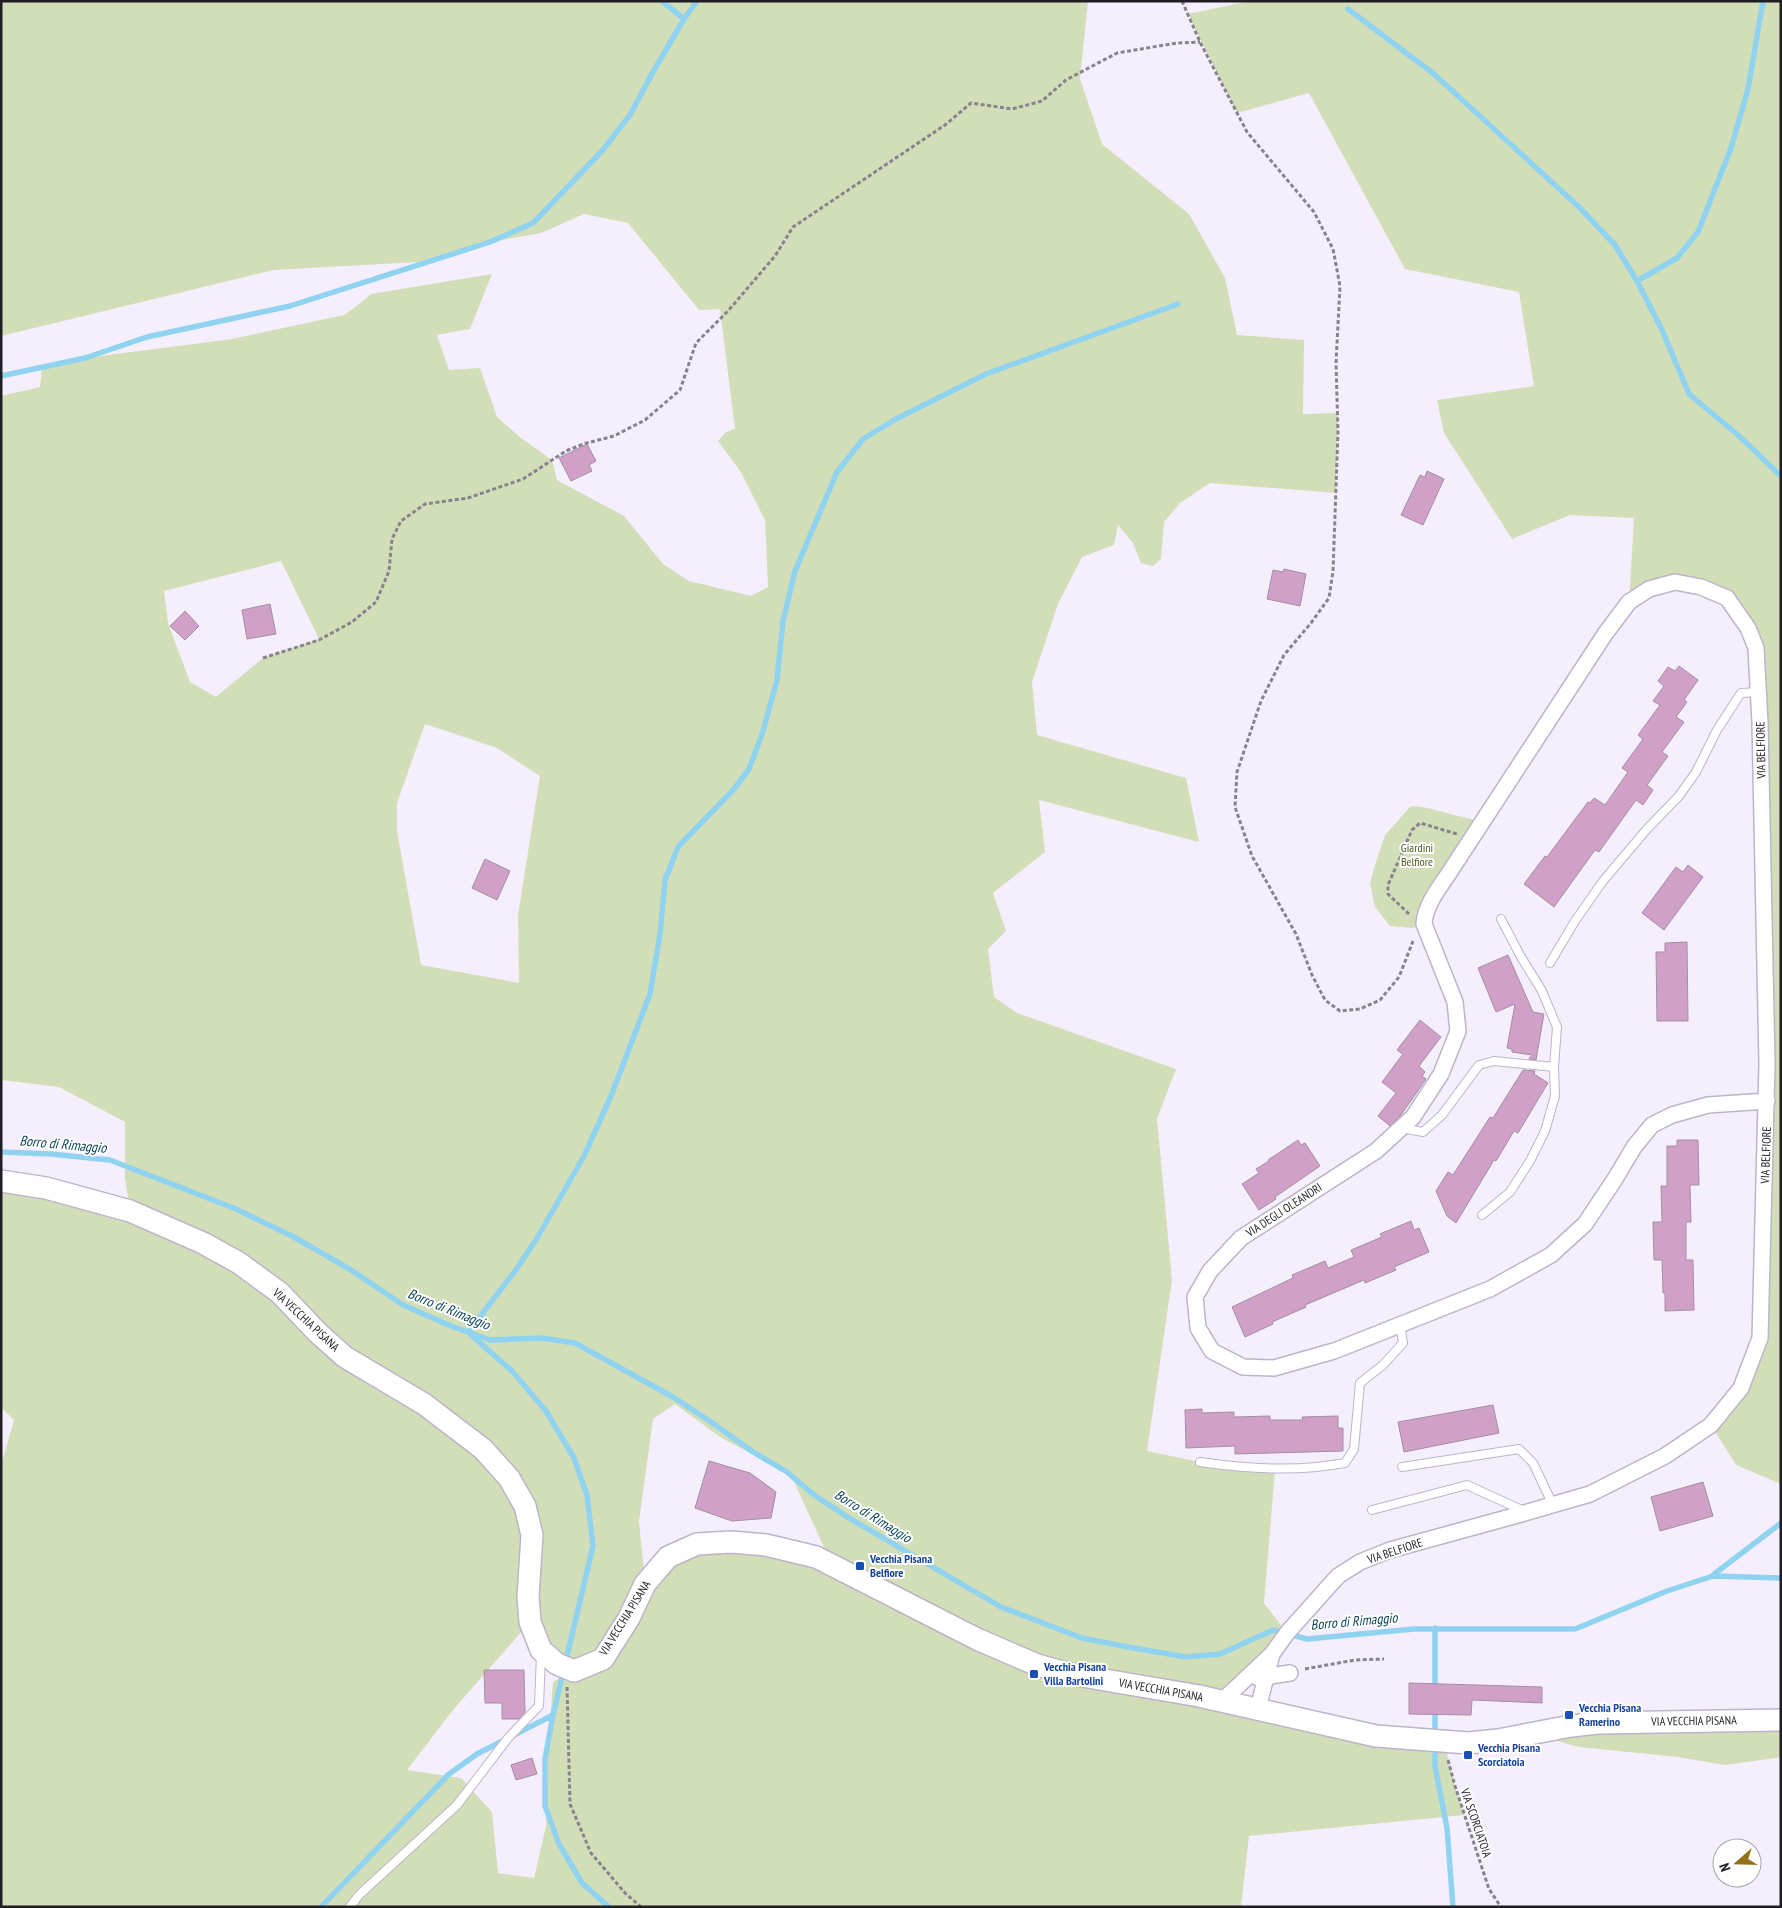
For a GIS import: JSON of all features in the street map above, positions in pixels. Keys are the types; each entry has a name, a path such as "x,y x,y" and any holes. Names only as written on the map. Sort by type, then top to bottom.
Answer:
{"main road":[{"name":"VIA VECCHIA PISANA","path":"1,1181 46,1188 130,1211 203,1243 239,1263 280,1293 318,1333 345,1357 424,1404 483,1448 509,1478 524,1506 532,1535 528,1597 530,1622 541,1650"},
{"name":"VIA VECCHIA PISANA","path":"566,1668 574,1671 603,1659 629,1618 645,1584 668,1557 697,1544 731,1542 766,1545 816,1557 977,1639 1037,1665 1070,1674 1258,1708 1376,1736 1468,1743 1498,1740 1571,1726 1598,1723 1781,1720"},
{"path":"541,1650 566,1668"}],"street":[{"name":"VIA BELFIORE","path":"1222,1701 1272,1654 1287,1633 1338,1576 1360,1562 1390,1550 1590,1494 1665,1456 1710,1425 1741,1388 1760,1338 1767,1101 1760,723 1756,648 1748,628 1727,598 1701,587 1675,582 1649,589 1629,602 1605,634 1432,899 1425,915 1424,924"},
{"name":"VIA DEGLI OLEANDRI","path":"1424,924 1455,1002 1458,1031 1441,1074 1413,1117 1376,1151 1241,1238 1210,1271 1196,1297 1198,1328 1212,1352 1242,1367 1274,1368 1334,1352 1490,1289 1551,1255 1585,1224 1634,1147 1652,1125 1672,1115 1708,1105 1767,1101"},
{"name":"VIA BELFIORE","path":"1258,1708 1272,1654"},
{"path":"1244,1680 1290,1673"}],"lane":[{"path":"1550,963 1574,921 1603,881 1678,796 1696,772 1717,730 1741,693 1758,692"},
{"path":"1482,1215 1510,1192 1530,1161 1545,1131 1555,1096 1554,1067 1557,1027 1542,991 1501,919"},
{"path":"1401,1128 1423,1132 1442,1114 1479,1065 1494,1061 1554,1067"},
{"path":"1200,1462 1275,1470 1321,1468 1345,1463 1354,1450 1360,1383 1383,1365 1403,1343 1400,1325"},
{"path":"1402,1468 1519,1449 1533,1463 1553,1505"},
{"path":"1372,1510 1467,1485 1526,1512"},
{"path":"350,1907 358,1895 457,1805 508,1738 539,1706 541,1650"}],"path":[{"path":"1182,1 1200,42 1248,132 1314,212 1333,249 1340,286 1336,363 1338,432 1333,571 1329,598 1284,655 1261,701 1237,772 1235,807 1252,856 1296,934 1324,1000 1340,1011 1360,1010 1380,1000 1399,977 1410,946 1424,924 1388,894 1388,885 1412,830 1420,824 1472,838"},
{"path":"263,658 319,640 352,622 376,602 389,571 392,539 401,521 425,504 468,498 523,479 566,451 583,444 614,436 645,420 680,390 696,343 728,311 776,256 793,227 945,125 971,103 1012,109 1042,101 1066,80 1117,53 1176,43 1200,42"},
{"path":"1290,1673 1328,1664 1384,1659"},
{"path":"566,1668 570,1804 591,1853 625,1893 642,1907"},
{"name":"VIA SCORCIATOIA","path":"1444,1742 1455,1786 1489,1889 1501,1907"}],"green space":[{"path":"1,1 1088,1 1080,79 1102,144 1189,214 1225,278 1237,335 1304,340 1303,414 1338,413 1336,493 1210,483 1180,503 1164,522 1161,559 1153,566 1141,563 1133,543 1118,525 1114,545 1082,557 1058,604 1032,682 1037,735 1186,778 1199,842 1039,800 1045,852 993,893 1006,931 988,949 994,997 1017,1013 1176,1069 1157,1119 1172,1280 1147,1451 1200,1462 1275,1470 1264,1603 1287,1633 1223,1701 1444,1742 1464,1815 1249,1836 1241,1907 1,1907 1,1465 14,1420 1,1407 1,1181 130,1210 125,1179 125,1122 59,1087 1,1080 1,396 40,387 42,367 85,358 232,339 344,315 371,294 492,274 470,329 437,335 449,370 480,368 497,417 521,438 552,460 557,480 624,516 663,564 689,581 751,596 768,587 765,520 741,472 718,441 726,432 735,429 720,309 699,310 628,223 584,214 541,233 490,242 418,262 274,270 1,336","holes":["281,561 319,639 263,658 216,697 190,682 168,623 164,591","425,724 497,748 540,776 518,915 519,983 421,965 397,831 397,803","675,1404 720,1437 791,1475 831,1563 697,1544 645,1583 639,1521 653,1419","530,1622 573,1671 553,1682 548,1750 546,1826 534,1878 498,1873 492,1812 461,1778 407,1770 453,1710"]},
{"path":"1250,1 1781,1 1781,1484 1736,1465 1711,1425 1741,1388 1760,1338 1762,1284 1756,648 1727,598 1675,582 1629,602 1634,518 1570,515 1512,539 1444,433 1437,400 1534,386 1519,292 1405,269 1309,93 1237,113 1188,14"},
{"name":"Giardini Belfiore","path":"1411,806 1423,807 1482,822 1425,915 1414,928 1390,926 1375,907 1370,884 1385,835"},
{"path":"1781,1720 1781,1757 1725,1765 1678,1757 1579,1747 1532,1734"}],"building":[{"path":"587,444 596,461 589,465 592,471 571,481 559,458"},
{"path":"1427,471 1444,479 1423,525 1401,515 1420,475 1425,477"},
{"path":"1284,569 1306,574 1300,606 1267,599 1273,570 1283,572"},
{"path":"270,604 276,634 247,639 242,610"},
{"path":"185,611 199,626 185,640 170,626"},
{"path":"1679,666 1698,680 1684,700 1687,702 1676,717 1684,722 1662,752 1668,756 1647,785 1653,790 1643,805 1636,800 1599,852 1595,850 1554,907 1524,884 1545,856 1547,857 1588,802 1590,803 1594,798 1605,805 1628,772 1622,768 1643,739 1638,735 1660,705 1653,701 1664,686 1658,681 1668,667 1675,671"},
{"path":"485,859 510,871 497,900 472,888"},
{"path":"1688,865 1703,877 1664,930 1642,913 1676,867 1683,872"},
{"path":"1687,942 1688,1021 1657,1021 1656,952 1665,952 1665,943"},
{"path":"1508,955 1533,1012 1544,1014 1536,1060 1529,1059 1532,1055 1512,1052 1512,1049 1507,1048 1515,1004 1496,1012 1478,968"},
{"path":"1420,1020 1441,1037 1419,1066 1425,1072 1422,1076 1426,1079 1401,1115 1390,1126 1378,1116 1396,1093 1382,1082 1403,1054 1397,1050"},
{"path":"1523,1070 1535,1071 1534,1074 1548,1083 1518,1133 1514,1131 1496,1161 1494,1160 1456,1223 1447,1216 1436,1191 1448,1172 1453,1175 1490,1117 1493,1118"},
{"path":"1298,1140 1301,1145 1305,1143 1320,1166 1259,1210 1242,1184 1259,1173 1256,1169"},
{"path":"1677,1140 1698,1140 1699,1185 1690,1185 1691,1222 1686,1222 1686,1260 1693,1260 1694,1310 1665,1311 1662,1260 1654,1260 1653,1222 1662,1222 1661,1186 1667,1186 1667,1146 1677,1146"},
{"path":"1411,1221 1414,1230 1419,1228 1429,1252 1394,1267 1396,1270 1365,1283 1364,1280 1305,1305 1306,1307 1272,1322 1273,1324 1245,1337 1232,1307 1293,1278 1292,1275 1325,1261 1328,1268 1354,1257 1351,1250 1382,1237 1380,1234"},
{"path":"1493,1405 1499,1433 1404,1452 1398,1422"},
{"path":"1202,1409 1202,1413 1234,1412 1234,1417 1270,1416 1270,1420 1303,1420 1302,1417 1338,1416 1338,1428 1343,1428 1343,1451 1235,1454 1235,1446 1186,1448 1185,1410"},
{"path":"709,1461 750,1473 776,1492 771,1518 732,1521 695,1508"},
{"path":"1703,1482 1713,1516 1660,1531 1651,1497"},
{"path":"484,1670 524,1670 525,1712 519,1719 502,1719 502,1703 485,1703"},
{"path":"1409,1683 1542,1687 1542,1703 1472,1700 1471,1715 1409,1714"},
{"path":"532,1758 537,1774 516,1780 511,1765"}],"waterway":[{"path":"662,1 684,19"},
{"path":"1,376 85,358 147,337 290,306 490,242 533,223 602,151 630,115 654,70 684,19 697,1"},
{"path":"1637,281 1677,258 1698,232 1731,148 1748,89 1763,1"},
{"path":"1348,9 1434,74 1579,207 1615,245 1637,281 1662,330 1689,394 1738,435 1781,476"},
{"path":"468,1332 515,1271 536,1240 584,1156 611,1096 650,994 660,934 665,880 678,847 734,789 749,769 763,731 777,680 783,621 795,571 837,472 863,439 896,419 986,374 1178,304"},
{"name":"Borro di Rimaggio","path":"1,1152 51,1154 110,1160 236,1209 294,1237 351,1270 403,1305 451,1326 490,1340 542,1338 575,1343 673,1397 753,1452 787,1472 814,1495 849,1518 1001,1607 1082,1638 1186,1657 1220,1654 1273,1630 1307,1639 1414,1629 1575,1629 1667,1591 1713,1576 1781,1578"},
{"path":"471,1335 512,1371 546,1411 574,1458 587,1495 593,1546 553,1715 545,1759 545,1806 559,1844 582,1883 609,1907"},
{"path":"1713,1575 1781,1523"},
{"path":"1435,1628 1435,1691"},
{"path":"1435,1708 1435,1736"},
{"path":"321,1907 449,1774 477,1754 553,1715"},
{"path":"1435,1746 1435,1766 1447,1828 1453,1907"}],"place":[{"name":"Vecchia Pisana Belfiore","path":"860,1566"},
{"name":"Vecchia Pisana Villa Bartolini","path":"1034,1674"},
{"name":"Vecchia Pisana Ramerino","path":"1569,1715"},
{"name":"Vecchia Pisana Scorciatoia","path":"1468,1755"}]}
